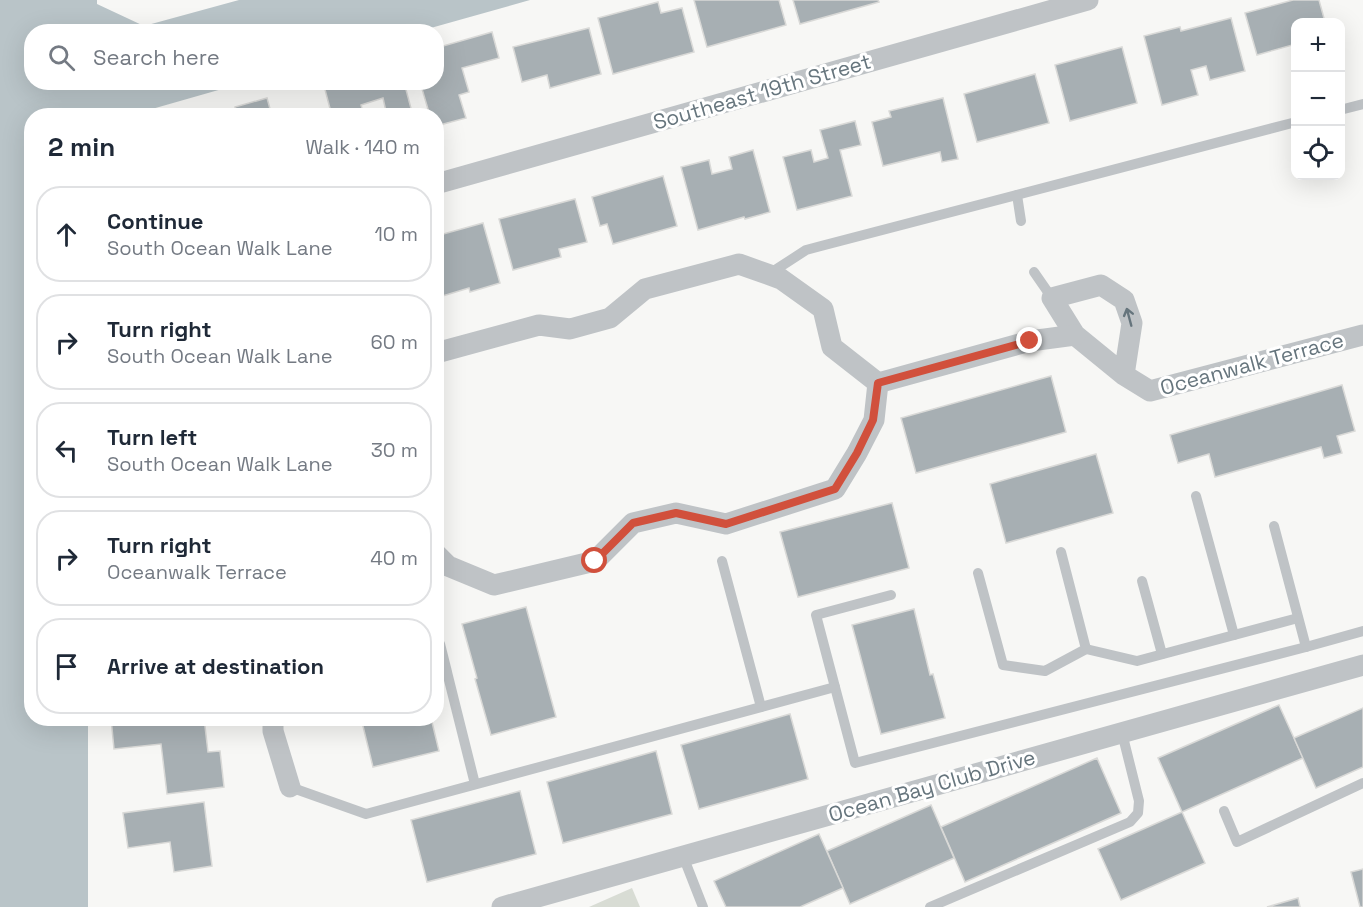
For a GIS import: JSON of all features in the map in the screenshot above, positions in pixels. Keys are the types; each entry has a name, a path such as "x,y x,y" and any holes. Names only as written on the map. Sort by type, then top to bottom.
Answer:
{"street":[{"name":"Southeast 19th Street","path":"444,182 1089,0"},
{"path":"444,351 539,326 570,329 610,318 645,288 739,264 781,279 823,309 832,347 878,383"},
{"path":"1052,298 1101,285 1124,300 1132,323 1124,375"},
{"name":"Oceanwalk Terrace","path":"1052,298 1075,335 1124,375 1150,392 1363,334"},
{"path":"878,383 1030,341 1075,335"},
{"path":"444,562 448,566 494,585 595,561 633,523 676,513 726,524 835,489 857,453 873,420 878,383"},
{"name":"Ocean Bay Club Drive","path":"502,907 1363,665"},
{"path":"273,726 290,787"}],"lane":[{"path":"1345,109 1363,104"},
{"path":"769,274 806,250 1291,123"},
{"path":"1017,195 1021,221"},
{"path":"1034,272 1052,298"},
{"path":"1196,496 1234,635"},
{"path":"1274,526 1306,647"},
{"path":"1061,552 1086,649"},
{"path":"722,561 761,707"},
{"path":"978,573 1004,665 1045,671 1086,649 1137,661 1298,618"},
{"path":"1142,581 1162,654"},
{"path":"891,595 816,615 855,764 1363,631"},
{"path":"444,660 475,784"},
{"path":"290,787 366,814 835,687"},
{"path":"930,907 1130,822 1138,813 1139,801 1122,733"},
{"path":"1224,810 1237,842 1363,783"},
{"path":"683,856 703,907"}],"shaded area":[{"path":"0,0 97,0 97,4 140,24 24,24 24,90 218,90 156,108 24,108 24,726 88,726 88,907 0,907"},
{"path":"239,0 530,0 444,24 151,24"},
{"path":"632,888 640,907 589,907"}],"building":[{"path":"694,0 779,0 786,25 707,47"},
{"path":"793,0 878,0 879,2 800,24"},
{"path":"1293,0 1319,0 1324,18 1291,18 1291,45 1257,55 1245,13"},
{"path":"658,2 661,13 682,8 694,52 613,74 598,18"},
{"path":"1231,18 1245,71 1210,80 1206,66 1191,70 1198,95 1162,105 1144,36 1180,27 1181,31"},
{"path":"589,28 601,74 550,88 547,75 522,82 513,47"},
{"path":"492,32 499,58 462,68 469,92 459,95 466,118 444,124 444,108 428,108 422,90 444,90 444,46"},
{"path":"1122,47 1137,103 1070,121 1055,65"},
{"path":"1035,74 1049,123 977,142 964,94"},
{"path":"325,90 406,90 411,108 385,108 383,98 361,105 362,108 330,108"},
{"path":"267,98 270,108 235,108"},
{"path":"943,98 958,159 942,162 940,152 883,166 872,122 891,117 889,111"},
{"path":"855,121 861,145 840,150 852,196 797,210 783,157 811,150 814,162 828,158 820,130"},
{"path":"753,150 770,212 698,230 681,167 709,160 712,174 732,169 729,157"},
{"path":"663,176 677,226 613,244 607,224 600,226 592,197"},
{"path":"575,199 587,242 559,249 561,257 513,270 499,219"},
{"path":"483,223 500,283 470,292 469,288 444,296 444,234"},
{"path":"1051,376 1066,432 916,473 901,418"},
{"path":"1342,385 1355,431 1337,436 1342,453 1324,458 1321,447 1215,477 1209,454 1178,463 1170,435"},
{"path":"1096,454 1113,513 1006,543 990,484"},
{"path":"892,503 909,568 798,597 780,532"},
{"path":"526,607 556,717 491,735 462,624"},
{"path":"914,609 930,675 933,674 945,718 881,734 852,625"},
{"path":"1279,705 1303,758 1182,812 1158,758"},
{"path":"1363,708 1363,767 1316,788 1294,738"},
{"path":"790,714 808,779 699,809 681,745"},
{"path":"112,726 205,726 208,752 220,751 224,787 167,794 161,744 114,749"},
{"path":"363,726 433,726 439,751 373,767"},
{"path":"656,751 672,814 563,843 547,782"},
{"path":"1097,758 1121,813 965,882 941,827"},
{"path":"520,791 536,854 427,882 411,820"},
{"path":"204,802 212,866 174,872 170,842 128,848 123,813"},
{"path":"931,805 954,858 850,904 827,851"},
{"path":"1182,812 1205,863 1121,900 1098,849"},
{"path":"819,834 843,888 800,907 726,907 714,881"},
{"path":"1363,869 1363,907 1360,907 1351,872"},
{"path":"1298,898 1300,907 1267,907"}],"route":[{"path":"595,561 633,523 676,513 726,524 835,489 857,453 873,420 878,383 1030,341"}]}
